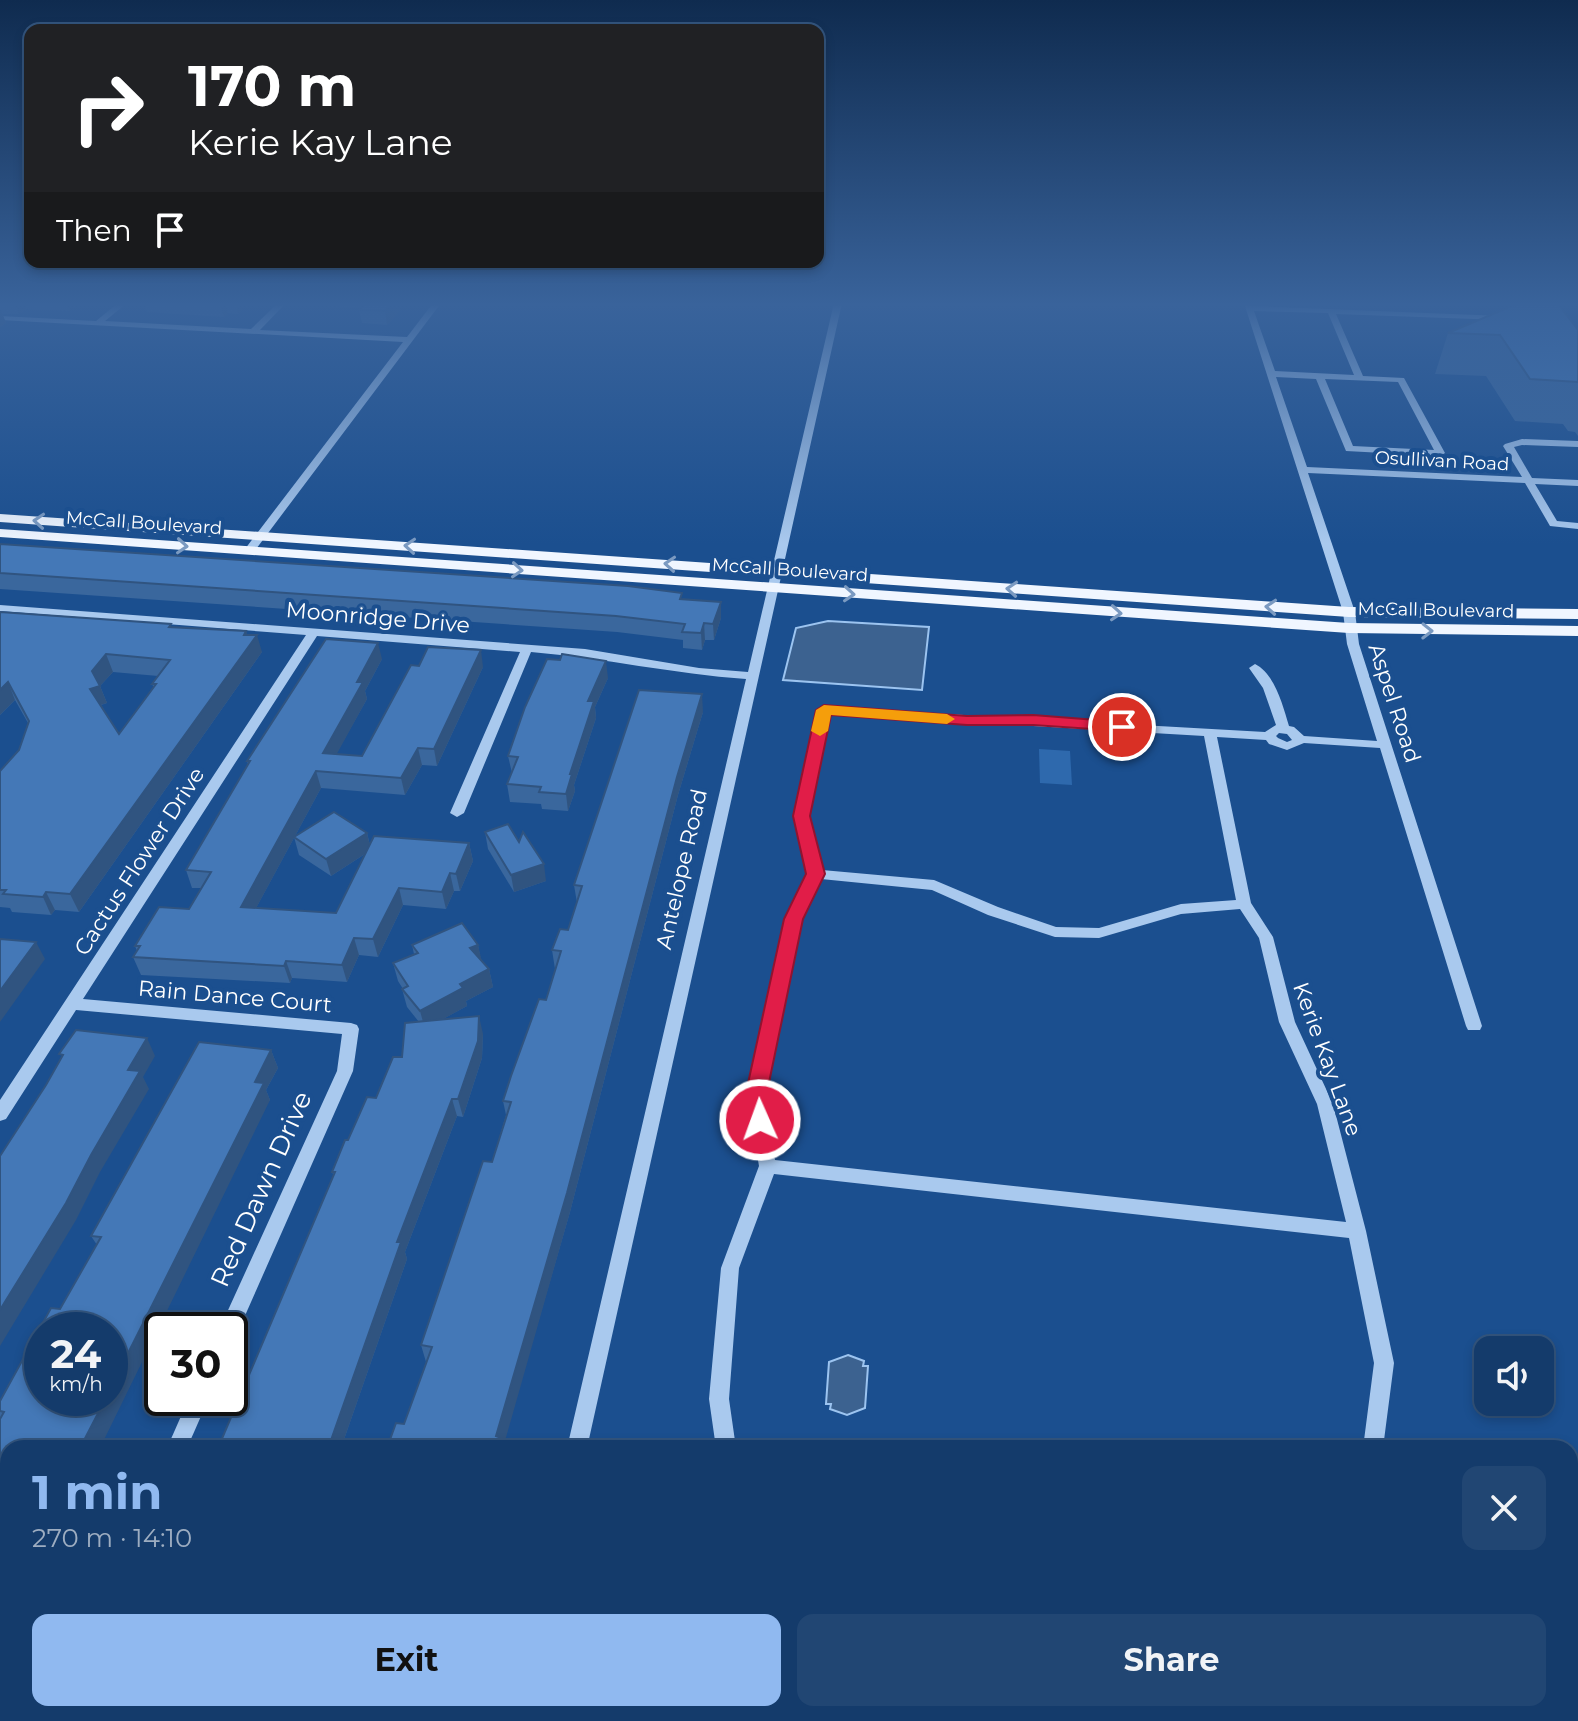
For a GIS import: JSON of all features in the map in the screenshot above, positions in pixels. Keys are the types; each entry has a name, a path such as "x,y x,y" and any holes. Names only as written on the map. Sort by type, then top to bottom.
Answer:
{"main road":[{"name":"McCall Boulevard","path":"0,518 260,536 773,580"},
{"name":"McCall Boulevard","path":"0,533 249,551 773,580 1349,620 1578,631"},
{"name":"McCall Boulevard","path":"1349,620 1578,614"}],"street":[{"path":"249,551 375,383"},
{"name":"Antelope Road","path":"579,1440 819,383"},
{"name":"Aspel Road","path":"1276,383 1474,1026"},
{"path":"1322,383 1349,449 1440,453 1403,383"},
{"path":"1578,444 1512,442 1508,446 1554,524 1578,526"},
{"name":"Osullivan Road","path":"1304,470 1578,483"},
{"name":"Moonridge Drive","path":"0,608 585,653 672,668 751,676"},
{"name":"Cactus Flower Drive","path":"0,1114 314,632"},
{"path":"457,813 527,649"},
{"path":"1255,668 1263,676 1273,697 1283,728"},
{"path":"725,1440 719,1399 730,1268 768,1166 755,1097 794,919 816,874 802,816 824,710 967,721 1033,720 1270,736 1277,743 1287,746 1299,739"},
{"path":"1270,736 1272,730 1283,728 1294,732 1299,739"},
{"name":"Kerie Kay Lane","path":"1210,733 1244,904 1266,937 1287,1022 1325,1104 1357,1231 1384,1363 1374,1440"},
{"path":"1299,739 1386,745"},
{"path":"816,874 934,885 993,911 1055,932 1099,933 1181,909 1244,904"},
{"name":"Rain Dance Court","path":"72,1004 351,1029 345,1071"},
{"name":"Red Dawn Drive","path":"237,1312 345,1071"},
{"path":"768,1166 1357,1231"},
{"path":"181,1440 191,1416"}],"shaded area":[{"path":"828,621 929,627 922,690 783,680 796,628"},
{"path":"1039,749 1070,751 1072,785 1040,783"},
{"path":"848,1355 864,1361 863,1366 868,1366 865,1408 847,1415 830,1409 831,1404 826,1404 829,1362"}],"building":[{"path":"0,544 628,586 682,593 680,599 721,602 713,624 704,623 701,633 682,632 685,624 616,616 0,573"},
{"path":"0,612 171,624 169,627 246,631 244,635 257,635 70,894 46,892 43,897 3,894 6,890 0,890 0,771 19,750 29,721 8,682 0,690","holes":["106,654 170,660 152,684 156,684 119,734 90,689 100,686 92,671"]},
{"path":"326,639 378,643 357,682 363,682 323,753 362,756 411,665 419,666 428,647 481,650 434,749 418,748 401,778 316,771 241,907 336,913 374,836 469,843 456,874 450,873 442,892 399,888 373,939 354,938 342,965 286,961 284,966 133,957 140,946 135,946 159,907 189,909 211,872 186,870 250,761 247,761"},
{"path":"562,654 606,661 588,701 594,701 566,794 539,792 541,787 507,784 518,757 508,756 525,707 547,659 560,660"},
{"path":"639,690 702,694 677,777 567,1193 496,1436 498,1440 390,1440 396,1423 404,1424 432,1347 421,1345 483,1161 492,1162 511,1102 503,1101 511,1076 539,999 546,1000 561,951 552,950 560,929 568,930 582,886 574,885"},
{"path":"334,812 367,833 326,859 294,837"},
{"path":"508,824 519,842 523,832 544,864 511,875 485,832"},
{"path":"462,923 478,945 470,948 489,969 460,984 463,988 420,1011 402,989 408,986 393,963 418,953 412,945"},
{"path":"0,939 36,942 0,991"},
{"path":"479,1016 478,1041 458,1099 452,1099 397,1242 401,1242 331,1440 221,1440 232,1416 248,1416 248,1377 335,1172 332,1172 345,1140 348,1140 367,1097 376,1098 393,1057 402,1057 405,1023"},
{"path":"76,1030 147,1038 128,1070 140,1071 66,1203 0,1310 0,1156 46,1085 63,1055 59,1054"},
{"path":"199,1042 271,1050 255,1082 264,1083 149,1312 144,1312 144,1321 128,1353 128,1312 49,1312 51,1308 60,1309 101,1237 91,1236"},
{"path":"24,1357 24,1416 97,1416 84,1440 0,1440 0,1419 4,1412 0,1411 0,1401"}],"slow traffic":[{"path":"820,731 824,710 947,719"}],"route":[{"path":"760,1120 755,1097 771,1017 794,919 816,874 802,816 824,710 967,721 1033,720 1122,727"}]}
